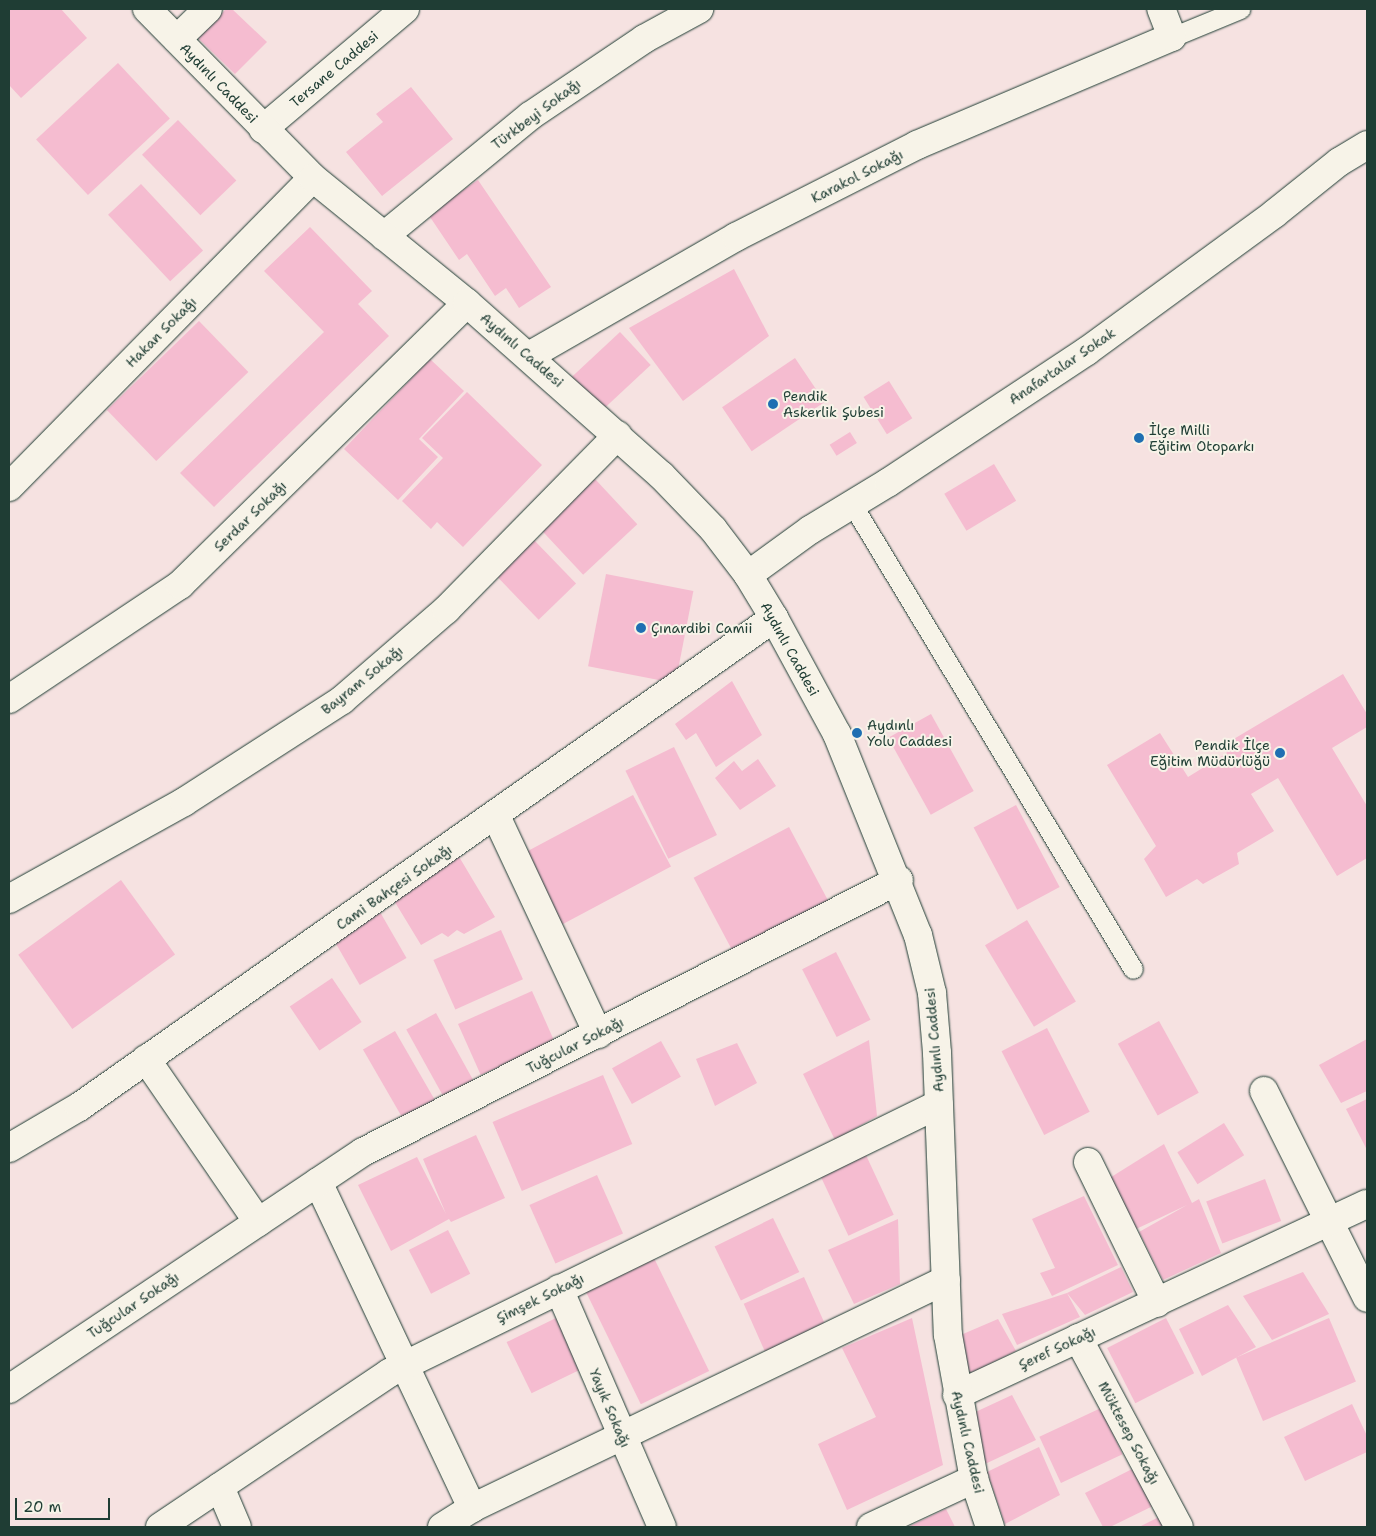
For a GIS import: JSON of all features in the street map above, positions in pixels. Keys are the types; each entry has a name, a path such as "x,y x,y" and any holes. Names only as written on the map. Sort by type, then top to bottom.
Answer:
{"street":[{"name":"Aydınlı Caddesi","path":"147,9 263,130 313,178 467,303 618,434 713,528 748,575 774,618 837,734 899,880 918,935 932,993 939,1104 948,1335 957,1395 974,1479 990,1527"},
{"path":"177,39 208,9"},
{"name":"Tersane Caddesi","path":"263,130 405,9"},
{"name":"Türkbeyi Sokağı","path":"384,236 530,116 636,44 699,9"},
{"path":"1161,9 1172,37"},
{"name":"Karakol Sokağı","path":"529,356 736,237 917,145 1172,37"},
{"name":"Anafartalar Sokak","path":"748,575 852,504 1086,351 1274,214 1339,162 1367,145"},
{"name":"Hakan Sokağı","path":"9,487 313,178"},
{"name":"Serdar Sokağı","path":"9,699 180,584 467,303"},
{"name":"Bayram Sokağı","path":"9,899 184,802 342,700 446,610 618,434"},
{"name":"Cami Bahçesi Sokağı","path":"9,1148 79,1107 496,816 774,618"},
{"path":"496,816 598,1034"},
{"name":"Tuğcular Sokağı","path":"9,1389 362,1152 899,880"},
{"path":"146,1059 258,1222"},
{"path":"1264,1091 1367,1298"},
{"name":"Şimşek Sokağı","path":"160,1527 404,1366 939,1104"},
{"path":"1088,1162 1157,1303"},
{"path":"318,1182 472,1508"},
{"name":"Şeref Sokağı","path":"957,1395 1367,1204"},
{"path":"442,1527 472,1508 946,1280"},
{"name":"Yayık Sokağı","path":"559,1289 662,1527"},
{"name":"Müktesep Sokağı","path":"1078,1338 1180,1527"},
{"path":"872,1527 974,1479"},
{"path":"220,1487 237,1527"}],"lane":[{"path":"1172,37 1240,9"},
{"path":"852,504 1133,969"}],"building":[{"path":"9,9 61,9 87,38 21,98 9,85"},
{"path":"226,9 232,9 267,42 235,74 198,38"},
{"path":"118,63 170,119 88,195 36,139"},
{"path":"411,87 453,139 382,196 346,152 383,122 376,114"},
{"path":"178,120 236,180 200,215 142,155"},
{"path":"478,180 551,287 519,308 506,288 495,296 467,254 459,260 428,214"},
{"path":"141,184 203,251 170,281 108,215"},
{"path":"310,227 372,291 358,304 389,336 214,507 180,473 324,332 264,271"},
{"path":"734,269 769,336 683,401 629,328"},
{"path":"199,321 248,372 156,461 107,410"},
{"path":"620,332 651,365 602,410 572,377"},
{"name":"Pendik Askerlik Şubesi","path":"795,358 825,402 752,451 722,407"},
{"path":"430,359 464,391 419,439 438,457 398,500 344,449"},
{"path":"889,381 912,418 887,434 864,397"},
{"path":"467,392 542,465 463,547 437,522 431,529 402,501 443,458 422,438"},
{"path":"850,432 857,443 837,456 830,445"},
{"path":"994,464 1016,501 966,531 944,494"},
{"path":"595,479 637,524 583,575 541,529"},
{"path":"533,539 576,584 539,620 496,575"},
{"name":"Çınardibi Camii","path":"606,574 693,591 675,683 588,666"},
{"path":"1343,674 1367,714 1367,727 1332,748 1367,806 1367,858 1337,876 1278,778 1251,794 1274,831 1237,853 1239,864 1203,884 1197,879 1166,897 1144,859 1156,846 1107,765 1160,733 1188,777 1227,753 1222,746"},
{"path":"732,681 762,735 716,767 696,733 686,740 675,724"},
{"path":"931,714 974,791 931,815 888,738"},
{"path":"674,747 717,835 668,859 625,771"},
{"path":"758,759 776,786 740,810 715,778 734,761 742,771"},
{"path":"633,795 671,867 561,925 523,854"},
{"path":"1016,805 1060,887 1017,910 974,828"},
{"path":"789,827 831,906 736,957 694,878"},
{"path":"458,855 495,917 464,934 457,930 448,937 442,933 421,945 390,894"},
{"path":"121,880 175,954 72,1029 18,955"},
{"path":"380,912 407,958 360,985 333,939"},
{"path":"1027,920 1076,1001 1034,1027 985,945"},
{"path":"501,930 523,979 455,1009 433,960"},
{"path":"836,952 871,1020 837,1037 802,969"},
{"path":"332,978 362,1022 319,1050 290,1007"},
{"path":"532,991 555,1042 481,1075 458,1024"},
{"path":"436,1013 474,1081 444,1098 406,1029"},
{"path":"1159,1021 1199,1093 1158,1116 1118,1044"},
{"path":"1047,1028 1090,1112 1044,1135 1002,1051"},
{"path":"395,1031 435,1100 403,1119 363,1050"},
{"path":"1367,1039 1367,1091 1341,1103 1319,1065"},
{"path":"869,1040 877,1116 835,1140 803,1074"},
{"path":"661,1041 681,1077 632,1104 612,1068"},
{"path":"737,1043 757,1083 715,1106 696,1059"},
{"path":"603,1075 632,1144 522,1191 493,1122"},
{"path":"1367,1099 1367,1150 1346,1109"},
{"path":"1224,1123 1244,1155 1197,1184 1177,1152"},
{"path":"476,1135 505,1198 451,1222 449,1219 391,1251 358,1185 417,1157 446,1214 423,1159"},
{"path":"1164,1144 1192,1203 1199,1199 1221,1253 1163,1280 1139,1232 1187,1205 1134,1230 1108,1179"},
{"path":"865,1153 894,1215 848,1236 820,1174"},
{"path":"597,1175 623,1233 555,1264 529,1205"},
{"path":"1265,1179 1281,1221 1222,1244 1206,1202"},
{"path":"1084,1196 1118,1265 1052,1296 1040,1273 1055,1268 1032,1219"},
{"path":"773,1218 799,1272 741,1300 715,1246"},
{"path":"898,1219 900,1284 854,1304 828,1250"},
{"path":"448,1230 470,1274 431,1294 409,1250"},
{"path":"653,1256 709,1371 641,1404 585,1289"},
{"path":"1121,1267 1133,1292 1085,1315 1067,1293"},
{"path":"1303,1272 1329,1314 1272,1340 1243,1296"},
{"path":"804,1277 828,1330 767,1357 744,1304"},
{"path":"1067,1293 1080,1317 1017,1345 1002,1314"},
{"path":"1228,1305 1256,1347 1202,1376 1179,1329"},
{"path":"556,1318 581,1369 532,1393 507,1342"},
{"path":"912,1318 943,1465 847,1510 818,1444 876,1417 842,1348"},
{"path":"1166,1318 1194,1373 1135,1403 1107,1348"},
{"path":"1329,1318 1356,1382 1263,1421 1236,1357"},
{"path":"998,1319 1016,1351 970,1374 956,1337"},
{"path":"1012,1395 1036,1440 985,1464 969,1415"},
{"path":"1352,1404 1367,1436 1367,1452 1305,1481 1284,1437"},
{"path":"1101,1408 1123,1454 1061,1483 1039,1437"},
{"path":"1039,1447 1060,1495 1005,1524 987,1472"},
{"path":"1138,1466 1157,1504 1110,1527 1103,1527 1085,1493"},
{"path":"946,1509 955,1527 908,1527"},
{"path":"1163,1515 1169,1527 1139,1527"}],"place":[{"name":"Pendik Askerlik Şubesi","path":"773,404"},
{"name":"İlçe Milli Eğitim Otoparkı","path":"1139,438"},
{"name":"Çınardibi Camii","path":"641,628"},
{"name":"Aydınlı Yolu Caddesi","path":"857,733"},
{"name":"Pendik İlçe Eğitim Müdürlüğü","path":"1280,753"}]}
